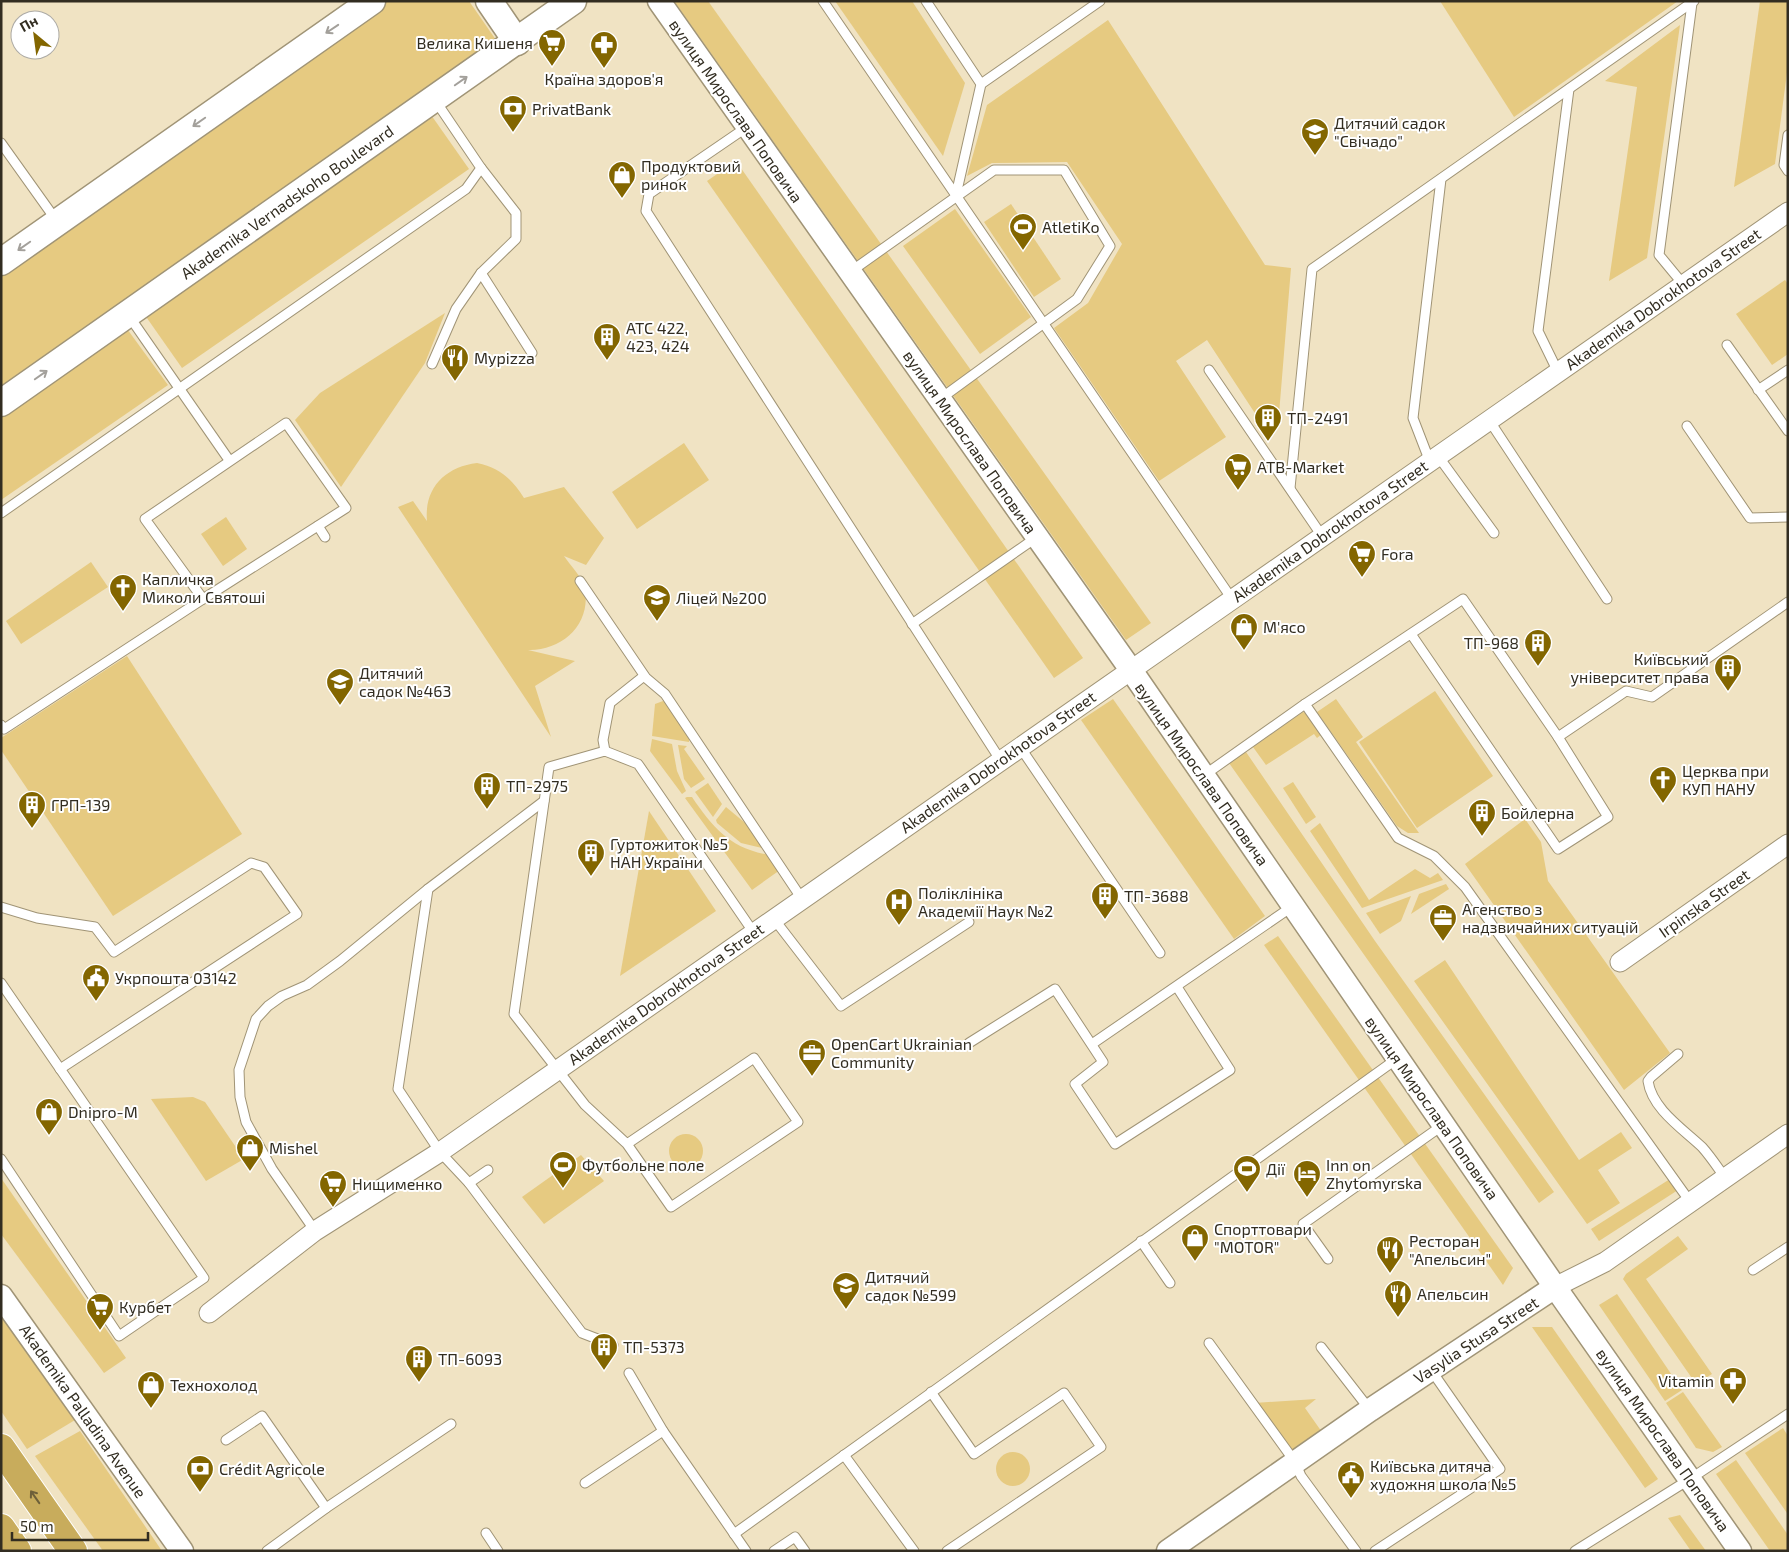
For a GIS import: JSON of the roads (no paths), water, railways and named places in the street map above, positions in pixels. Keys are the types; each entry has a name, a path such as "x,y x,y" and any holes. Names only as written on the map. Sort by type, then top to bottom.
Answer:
{"highway":[{"path":"1,1448 73,1551"},
{"path":"1,1528 17,1551"}],"main road":[{"path":"1,262 372,1"},
{"path":"489,1 516,42"},
{"name":"Akademika Vernadskoho Boulevard","path":"1,403 573,1"}],"street":[{"name":"вулиця Мирослава Поповича","path":"659,1 1131,670 1555,1287 1740,1551"},
{"name":"Akademika Dobrokhotova Street","path":"209,1314 315,1231 440,1152 1788,212"},
{"name":"Irpinska Street","path":"1620,962 1788,844"},
{"name":"Vasylia Stusa Street","path":"1168,1551 1370,1410 1555,1287 1605,1262 1788,1134"},
{"name":"Akademika Palladina Avenue","path":"1,1296 182,1551"}],"lane":[{"path":"823,1 1232,599"},
{"path":"926,1 981,84"},
{"path":"956,196 981,84 1100,1"},
{"path":"1290,488 1312,269 1693,2"},
{"path":"1683,284 1659,255 1693,2"},
{"path":"1558,372 1538,331 1569,89"},
{"path":"432,364 456,308 481,273 516,239 516,213 481,168 434,100"},
{"path":"747,126 649,194 646,211 1001,761"},
{"path":"1788,135 1784,165 1788,171"},
{"path":"1,142 58,223"},
{"path":"1,513 466,189 481,168"},
{"path":"850,272 994,170 1064,170 1110,246 1077,299 1042,322 940,399"},
{"path":"1441,179 1413,418 1434,459 1494,533"},
{"path":"481,273 532,353"},
{"path":"127,314 229,460"},
{"path":"1727,345 1788,431"},
{"path":"1209,370 1322,536"},
{"path":"1758,390 1788,370"},
{"path":"1489,420 1607,599"},
{"path":"2,727 346,508 286,422 145,519 203,599"},
{"path":"1687,426 1750,518 1788,517"},
{"path":"318,526 325,537"},
{"path":"912,624 1037,537"},
{"path":"580,581 644,676 665,694 802,900"},
{"path":"1203,776 1305,704 1462,599 1558,737 1608,817 1558,849 1411,634"},
{"path":"1558,737 1626,690 1652,697 1788,602"},
{"path":"606,751 603,740 610,703 644,676"},
{"path":"1305,704 1398,838 1434,856 1465,887 1691,1203"},
{"path":"1020,747 1160,953"},
{"path":"627,1144 754,1058 798,1122 671,1207 627,1144 583,1106 558,1070 514,1014 549,767 606,751 638,764 754,933"},
{"path":"315,1231 272,1169 246,1122 240,1097 239,1070 256,1019 268,1006 282,996 307,985 327,970 428,889 544,801"},
{"path":"1,906 37,918 95,927 114,952 251,863 264,867 296,914 60,1070"},
{"path":"428,889 398,1089 440,1152 469,1183 582,1333 613,1345"},
{"path":"1092,1044 1293,906"},
{"path":"774,919 840,1006 969,922"},
{"path":"1,984 204,1278 119,1336 1,1159"},
{"path":"969,1043 1055,989 1103,1062 1075,1084 1115,1144 1230,1070 1177,987"},
{"path":"1678,1054 1648,1081 1651,1091 1660,1106 1702,1148 1726,1179"},
{"path":"734,1534 1398,1058"},
{"path":"1328,1259 1303,1224 1444,1124"},
{"path":"469,1183 488,1170"},
{"path":"1141,1241 1170,1283"},
{"path":"1753,1270 1788,1247"},
{"path":"1209,1343 1295,1462 1301,1476 1356,1551"},
{"path":"1321,1347 1370,1410"},
{"path":"1375,1551 1500,1469 1431,1370"},
{"path":"629,1373 663,1431 746,1551"},
{"path":"931,1392 974,1454 1064,1393 1102,1448 947,1551"},
{"path":"1575,1551 1690,1479 1788,1414"},
{"path":"226,1440 262,1416 326,1508"},
{"path":"267,1551 326,1508 451,1424"},
{"path":"585,1483 663,1431"},
{"path":"844,1455 914,1551"},
{"path":"486,1533 498,1551"},
{"path":"774,1551 795,1537 804,1551"}],"place":[{"name":"Велика Кишеня","path":"552,67"},
{"name":"Країна здоров'я","path":"604,69"},
{"name":"PrivatBank","path":"513,133"},
{"name":"Дитячий садок \"Свічадо\"","path":"1315,156"},
{"name":"Продуктовий ринок","path":"622,199"},
{"name":"AtletiKo","path":"1023,251"},
{"name":"АТС 422, 423, 424","path":"607,361"},
{"name":"Mypizza","path":"455,382"},
{"name":"ТП-2491","path":"1268,442"},
{"name":"ATB-Market","path":"1238,491"},
{"name":"Fora","path":"1362,578"},
{"name":"Капличка Миколи Святоші","path":"123,612"},
{"name":"Ліцей №200","path":"657,622"},
{"name":"М'ясо","path":"1244,651"},
{"name":"ТП-968","path":"1538,667"},
{"name":"Київський університет права","path":"1728,692"},
{"name":"Дитячий садок №463","path":"340,706"},
{"name":"Церква при КУП НАНУ","path":"1663,804"},
{"name":"ТП-2975","path":"487,810"},
{"name":"ГРП-139","path":"32,829"},
{"name":"Бойлерна","path":"1482,837"},
{"name":"Гуртожиток №5 НАН України","path":"591,877"},
{"name":"ТП-3688","path":"1105,920"},
{"name":"Поліклініка Академії Наук №2","path":"899,926"},
{"name":"Агенство з надзвичайних ситуацій","path":"1443,942"},
{"name":"Укрпошта 03142","path":"96,1002"},
{"name":"OpenCart Ukrainian Community","path":"812,1077"},
{"name":"Dnipro-M","path":"49,1136"},
{"name":"Mishel","path":"250,1172"},
{"name":"Футбольне поле","path":"563,1189"},
{"name":"Дії","path":"1247,1193"},
{"name":"Inn on Zhytomyrska","path":"1307,1198"},
{"name":"Нищименко","path":"333,1208"},
{"name":"Спорттовари \"MOTOR\"","path":"1195,1262"},
{"name":"Ресторан \"Апельсин\"","path":"1390,1274"},
{"name":"Дитячий садок №599","path":"846,1310"},
{"name":"Апельсин","path":"1398,1318"},
{"name":"Курбет","path":"100,1331"},
{"name":"ТП-5373","path":"604,1371"},
{"name":"ТП-6093","path":"419,1383"},
{"name":"Vitamin","path":"1733,1405"},
{"name":"Технохолод","path":"151,1409"},
{"name":"Crédit Agricole","path":"200,1493"},
{"name":"Київська дитяча художня школа №5","path":"1351,1499"}]}
